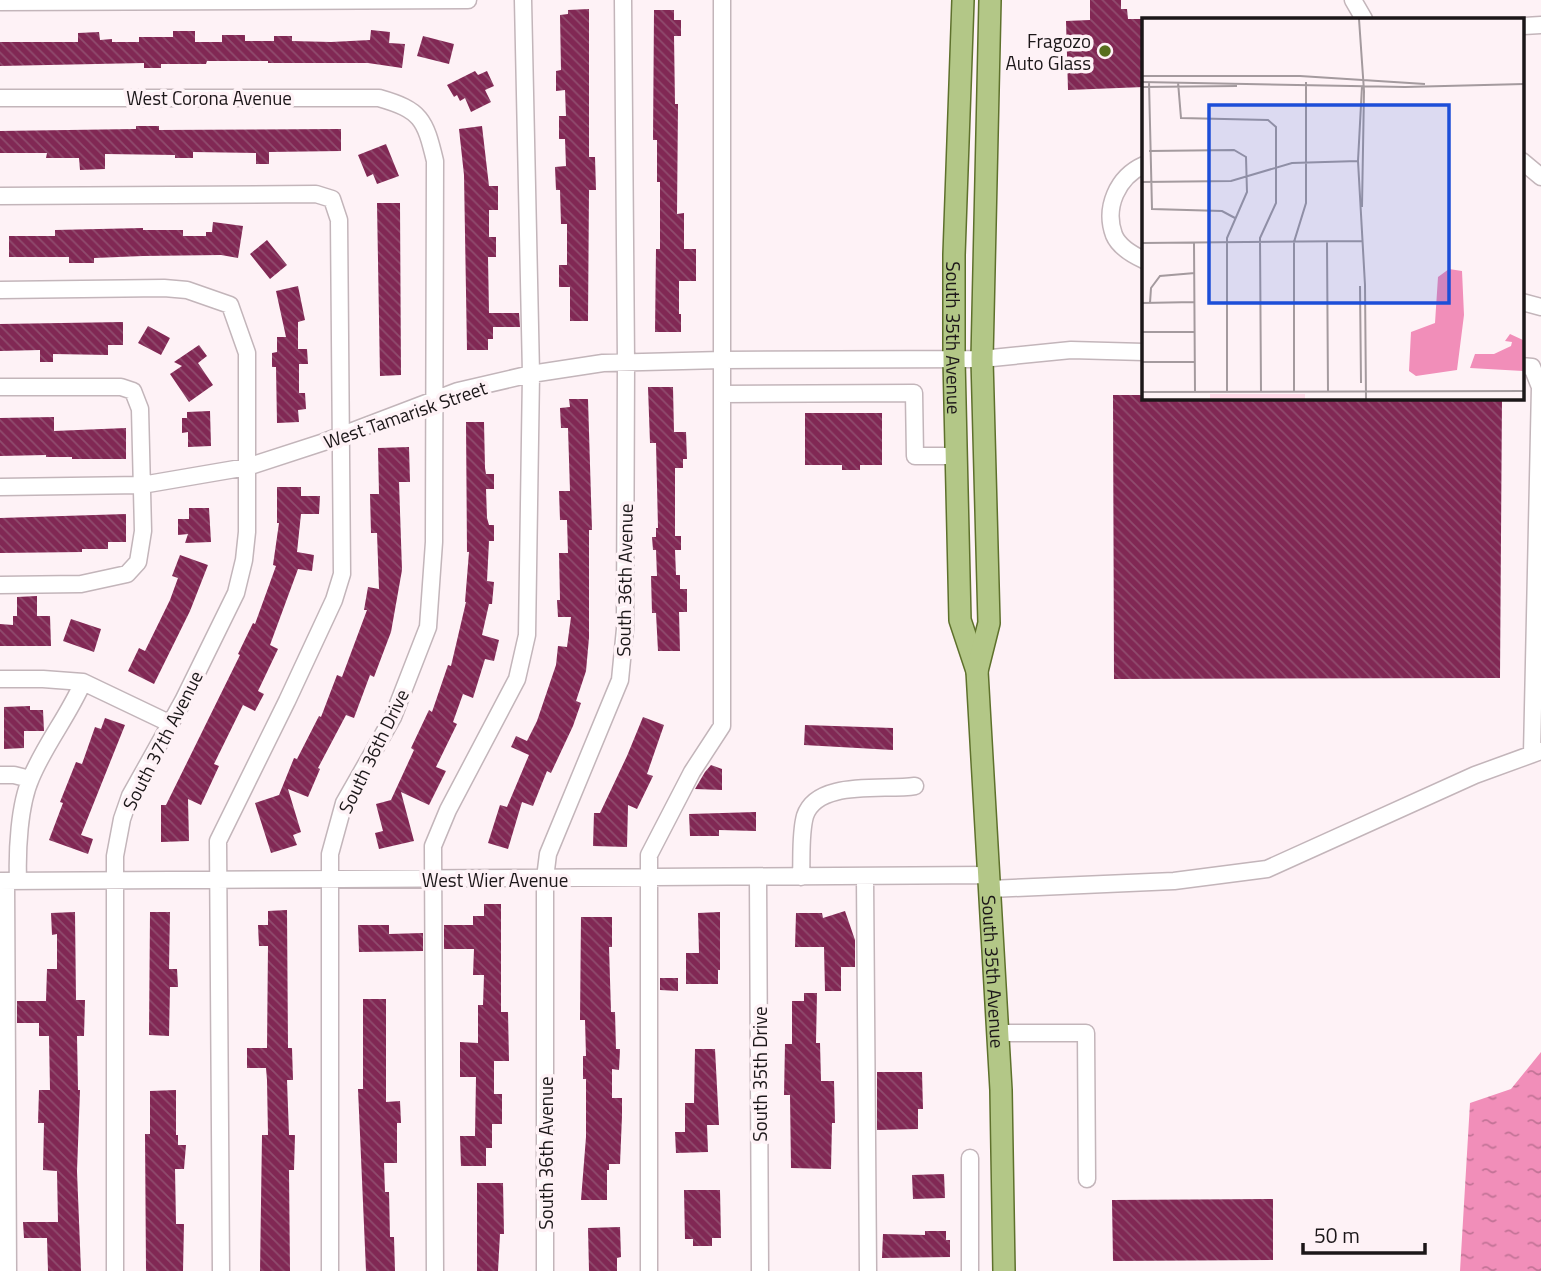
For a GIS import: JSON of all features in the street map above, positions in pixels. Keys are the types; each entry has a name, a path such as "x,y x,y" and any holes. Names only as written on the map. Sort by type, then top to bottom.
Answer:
{"main road":[{"name":"South 35th Avenue","path":"963,0 954,255 960,620 977,671 1004,1156 1004,1271"},
{"name":"South 35th Avenue","path":"977,671 989,623 982,359 990,0"}],"street":[{"path":"0,2 468,0"},
{"path":"435,1271 433,846 448,810 517,679 527,635 531,374 523,0"},
{"name":"South 36th Avenue","path":"545,1271 545,878 548,853 620,680 625,629 626,362 622,0"},
{"path":"649,1271 649,855 692,772 722,726 722,0"},
{"path":"1353,0 1363,18"},
{"name":"West Corona Avenue","path":"0,98 356,96 379,98 415,112"},
{"name":"South 36th Drive","path":"330,1271 330,853 344,803 393,717 428,627 434,542 435,161 424,126 415,112"},
{"path":"1524,163 1541,177"},
{"path":"1142,166 1114,193 1111,213 1115,237 1130,253 1142,259"},
{"path":"0,196 316,194 332,199 339,220 342,574 334,600 288,701 218,841 221,1271"},
{"name":"South 37th Avenue","path":"0,290 187,290 230,305 247,353 247,532 236,593 170,724 130,796 122,819 116,856 116,1271"},
{"path":"1524,303 1541,307"},
{"name":"West Tamarisk Street","path":"0,487 142,485 247,467 436,399 531,374 626,362 982,359 1071,350 1142,352"},
{"path":"1524,366 1532,367 1540,387 1537,753"},
{"path":"0,387 121,387 132,391 141,409 143,531 138,562 127,574 81,584 0,585"},
{"path":"722,394 914,393 915,456 956,456"},
{"path":"0,679 83,682 170,724"},
{"path":"8,1271 8,881 17,856 30,779 83,682"},
{"name":"West Wier Avenue","path":"8,881 865,877 990,882 1174,881 1267,869 1475,775 1537,753"},
{"path":"0,775 30,779"},
{"path":"801,877 805,818 810,806 817,800 832,791 915,786"},
{"name":"South 35th Drive","path":"758,877 760,1271"},
{"path":"865,877 868,1271"},
{"path":"998,1033 1086,1032 1087,1178"},
{"path":"970,1158 970,1271"}],"water":[{"path":"1541,1052 1541,1271 1460,1271 1470,1103 1511,1089"}],"building":[{"name":"Fragozo Auto Glass","path":"1090,0 1121,0 1121,9 1127,9 1128,19 1142,19 1142,87 1068,90 1066,21 1090,20"},
{"path":"589,9 589,157 595,157 596,190 589,190 588,321 570,321 570,287 559,287 559,265 567,265 567,224 561,224 560,190 556,190 555,167 566,166 565,139 559,139 559,116 566,116 565,90 556,91 556,71 561,70 560,15 568,14 568,10"},
{"path":"654,10 674,10 674,20 681,20 681,36 674,36 675,104 678,104 677,214 684,213 684,249 696,249 696,281 679,281 681,332 655,332 656,249 660,249 660,182 657,182 657,140 653,140"},
{"path":"371,30 390,32 389,43 405,44 402,68 368,63 268,61 161,64 161,68 144,68 144,63 0,66 0,42 78,42 78,33 99,32 100,40 112,39 112,42 139,42 139,37 173,37 173,31 195,31 195,42 222,42 222,35 245,35 245,41 274,41 274,36 292,36 292,41 331,42 370,40"},
{"path":"423,36 454,44 449,64 417,56"},
{"path":"475,71 478,75 487,71 494,86 485,90 491,102 471,112 465,98 460,101 457,95 454,97 447,85"},
{"path":"136,126 159,126 159,130 341,129 341,151 269,152 269,164 256,164 256,153 193,152 193,158 175,158 175,155 105,154 105,169 80,170 79,158 46,158 47,153 0,153 0,131 136,129"},
{"path":"482,126 489,186 498,186 498,210 489,210 489,237 496,237 496,257 488,257 489,313 519,313 520,327 493,327 493,339 488,339 488,350 467,350 464,175 459,129"},
{"path":"386,144 399,176 377,184 373,174 367,177 358,155"},
{"path":"377,203 400,203 401,375 380,376"},
{"path":"213,222 243,226 238,258 221,255 143,256 94,258 94,263 69,263 69,257 9,257 9,236 55,236 55,230 143,228 183,230 183,236 206,236 206,232 212,232"},
{"path":"267,240 287,265 270,279 250,254"},
{"path":"298,286 305,320 298,322 298,349 307,349 308,364 299,364 299,393 305,393 306,409 298,410 299,422 277,423 276,367 272,367 272,353 277,352 277,337 286,337 276,291"},
{"path":"123,322 123,345 108,345 108,355 53,354 53,362 40,362 40,350 0,351 0,324"},
{"path":"148,326 170,338 161,355 138,343"},
{"path":"199,345 207,356 198,363 213,385 189,402 170,374 182,366 174,362"},
{"path":"648,387 673,387 674,432 686,432 687,459 683,459 683,468 675,468 675,536 681,536 681,550 675,550 676,575 680,575 680,589 687,589 687,612 679,612 680,651 658,651 656,613 652,613 651,576 657,576 656,550 653,550 652,537 656,537 658,528 656,443 650,443"},
{"path":"1113,395 1142,395 1142,399 1502,399 1500,678 1114,679"},
{"path":"569,399 588,399 592,530 589,530 589,638 586,671 576,701 581,703 573,726 551,773 547,771 533,806 522,802 508,849 488,843 500,805 507,807 529,755 511,747 516,736 527,741 537,721 556,665 558,646 567,647 571,617 558,617 557,600 560,600 559,553 568,553 567,520 560,520 559,491 570,491 568,428 561,428 560,408 570,407"},
{"path":"210,411 211,446 188,447 188,432 182,433 182,418 187,418 187,412"},
{"path":"805,413 882,413 882,465 860,465 860,470 842,470 842,465 805,465"},
{"path":"54,417 54,431 126,428 126,459 0,456 0,418"},
{"path":"466,422 484,422 486,474 494,474 494,489 486,489 487,518 489,525 494,525 494,541 489,541 487,581 494,582 492,604 489,604 482,635 499,640 494,661 485,659 473,698 463,694 453,722 457,724 436,767 446,771 429,805 401,792 414,841 379,849 375,833 383,831 376,804 391,800 414,750 411,748 429,710 432,712 448,665 451,666 466,602 469,552"},
{"path":"409,447 410,482 399,482 402,570 391,632 374,677 370,675 354,718 346,715 318,768 320,769 308,797 288,789 301,832 293,835 297,845 271,853 255,803 279,795 294,758 297,759 319,716 321,717 337,675 342,677 367,610 364,610 368,587 379,589 377,533 371,533 370,494 379,494 378,448"},
{"path":"277,487 301,487 301,496 320,496 319,514 301,514 297,552 314,555 312,571 298,569 270,645 278,649 258,691 264,694 255,711 243,705 214,764 219,766 201,805 188,799 189,841 161,842 161,805 166,805 253,623 255,624 276,566 273,565 279,523"},
{"path":"189,508 209,508 211,542 185,543 188,534 178,535 178,519 189,519"},
{"path":"126,514 126,542 108,542 108,549 0,553 0,518"},
{"path":"180,555 208,565 190,611 154,684 128,671 139,648 145,651 170,600 178,578 172,576"},
{"path":"37,596 37,616 50,616 51,646 0,646 0,624 13,625 13,616 17,616 17,597"},
{"path":"71,619 101,629 94,652 63,641"},
{"path":"30,706 30,710 43,710 44,731 24,731 24,748 4,749 4,707"},
{"path":"643,717 664,725 647,774 653,776 637,809 628,805 627,847 593,846 594,813 600,813"},
{"path":"105,718 125,725 81,835 93,839 88,854 49,840 76,762 82,764 95,727 101,729"},
{"path":"805,725 893,728 893,750 804,745"},
{"path":"711,765 722,769 722,790 695,789 705,772"},
{"path":"756,812 756,831 719,830 719,836 690,836 689,814"},
{"path":"484,904 501,904 501,1012 508,1012 509,1061 494,1061 494,1094 502,1094 502,1124 492,1124 492,1148 486,1148 486,1166 461,1166 460,1136 475,1136 476,1077 460,1077 460,1042 478,1043 478,1005 483,1005 484,975 473,975 474,949 444,949 444,925 473,925 473,916 484,916"},
{"path":"287,910 288,1048 292,1048 293,1080 287,1080 289,1135 295,1135 294,1170 289,1170 290,1271 260,1271 262,1135 268,1135 267,1080 266,1068 247,1068 247,1048 267,1048 268,946 259,946 258,925 268,925 268,911"},
{"path":"845,911 855,940 855,967 841,967 841,991 825,991 824,947 795,947 796,913 822,913 823,918"},
{"path":"75,912 76,1000 85,1000 84,1036 77,1036 80,1090 77,1171 81,1271 48,1271 47,1238 24,1238 23,1222 58,1222 57,1171 43,1170 44,1123 38,1123 39,1090 50,1090 49,1036 39,1036 39,1023 17,1023 17,1001 46,1001 47,969 57,969 57,934 52,935 51,913"},
{"path":"150,912 170,912 169,969 177,969 178,987 170,987 169,1036 149,1035"},
{"path":"720,912 718,984 686,984 686,953 699,953 698,913"},
{"path":"581,917 612,917 612,947 609,947 611,1012 615,1012 616,1049 620,1049 619,1070 612,1069 612,1098 622,1098 622,1116 620,1164 609,1164 607,1200 581,1200 586,1137 586,1079 583,1079 583,1056 586,1056 585,1020 580,1020"},
{"path":"358,925 389,925 389,934 423,933 423,951 359,952"},
{"path":"660,978 678,978 678,991 660,990"},
{"path":"804,993 817,993 816,1043 820,1043 821,1081 834,1081 835,1123 832,1123 831,1169 791,1168 790,1095 784,1095 785,1044 792,1044 792,1001 804,1001"},
{"path":"363,999 386,999 386,1102 400,1101 397,1163 384,1163 385,1192 389,1192 390,1237 394,1237 395,1271 366,1271 358,1089 363,1089"},
{"path":"695,1049 715,1049 719,1125 707,1125 708,1152 676,1153 675,1132 685,1132 685,1103 694,1103"},
{"path":"877,1072 922,1072 923,1109 918,1109 918,1129 877,1130"},
{"path":"176,1090 176,1135 178,1145 186,1145 184,1169 175,1169 176,1224 184,1224 183,1271 146,1271 145,1134 150,1134 150,1091"},
{"path":"944,1174 945,1198 913,1199 912,1175"},
{"path":"477,1183 503,1183 504,1234 500,1234 498,1271 477,1271"},
{"path":"684,1190 720,1190 721,1238 712,1238 712,1246 693,1246 693,1239 685,1239"},
{"path":"1273,1199 1273,1260 1113,1261 1112,1200"},
{"path":"620,1227 621,1257 617,1258 617,1271 589,1271 588,1228"},
{"path":"925,1231 946,1231 946,1240 950,1240 950,1257 882,1258 883,1234 925,1235"}],"place":[{"name":"Fragozo Auto Glass","path":"1105,51"}]}
